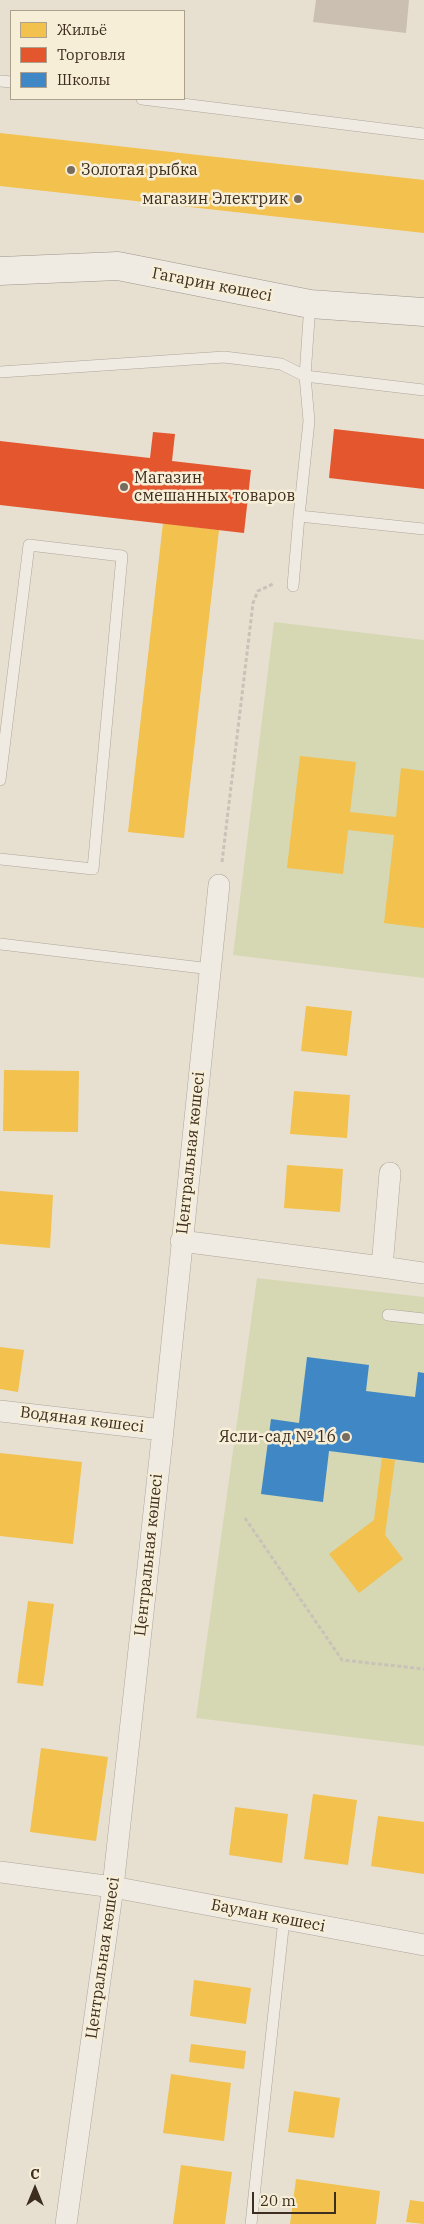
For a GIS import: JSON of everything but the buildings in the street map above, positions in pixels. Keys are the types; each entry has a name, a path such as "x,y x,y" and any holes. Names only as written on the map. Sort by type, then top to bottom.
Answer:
{"street":[{"name":"Гагарин көшесі","path":"0,271 118,266 310,304 424,312"},
{"name":"Центральная көшесі","path":"66,2224 113,1887 163,1430 219,885"},
{"path":"382,1267 390,1173"},
{"path":"181,1241 424,1273"},
{"name":"Водяная көшесі","path":"0,1411 163,1430"},
{"name":"Бауман көшесі","path":"0,1872 113,1887 424,1945"}],"lane":[{"path":"150,100 424,134"},
{"path":"293,586 309,421 306,376 310,304"},
{"path":"0,372 224,357 281,364 306,376 424,390"},
{"path":"299,516 424,529"},
{"path":"0,780 29,545 122,556 93,869 0,859"},
{"path":"0,944 211,969"},
{"path":"388,1315 424,1319"},
{"path":"252,2224 284,1919"}],"path":[{"path":"219,885 253,604 258,591 274,584 293,586"},
{"path":"244,1518 342,1660 424,1669"}],"green space":[{"path":"274,622 424,640 424,978 233,955"},
{"path":"257,1278 424,1297 424,1746 196,1718"}],"place":[{"name":"Золотая рыбка","path":"71,170"},
{"name":"магазин Электрик","path":"298,199"},
{"name":"Магазин смешанных товаров","path":"124,487"},
{"name":"Ясли-сад № 16","path":"346,1437"}]}
